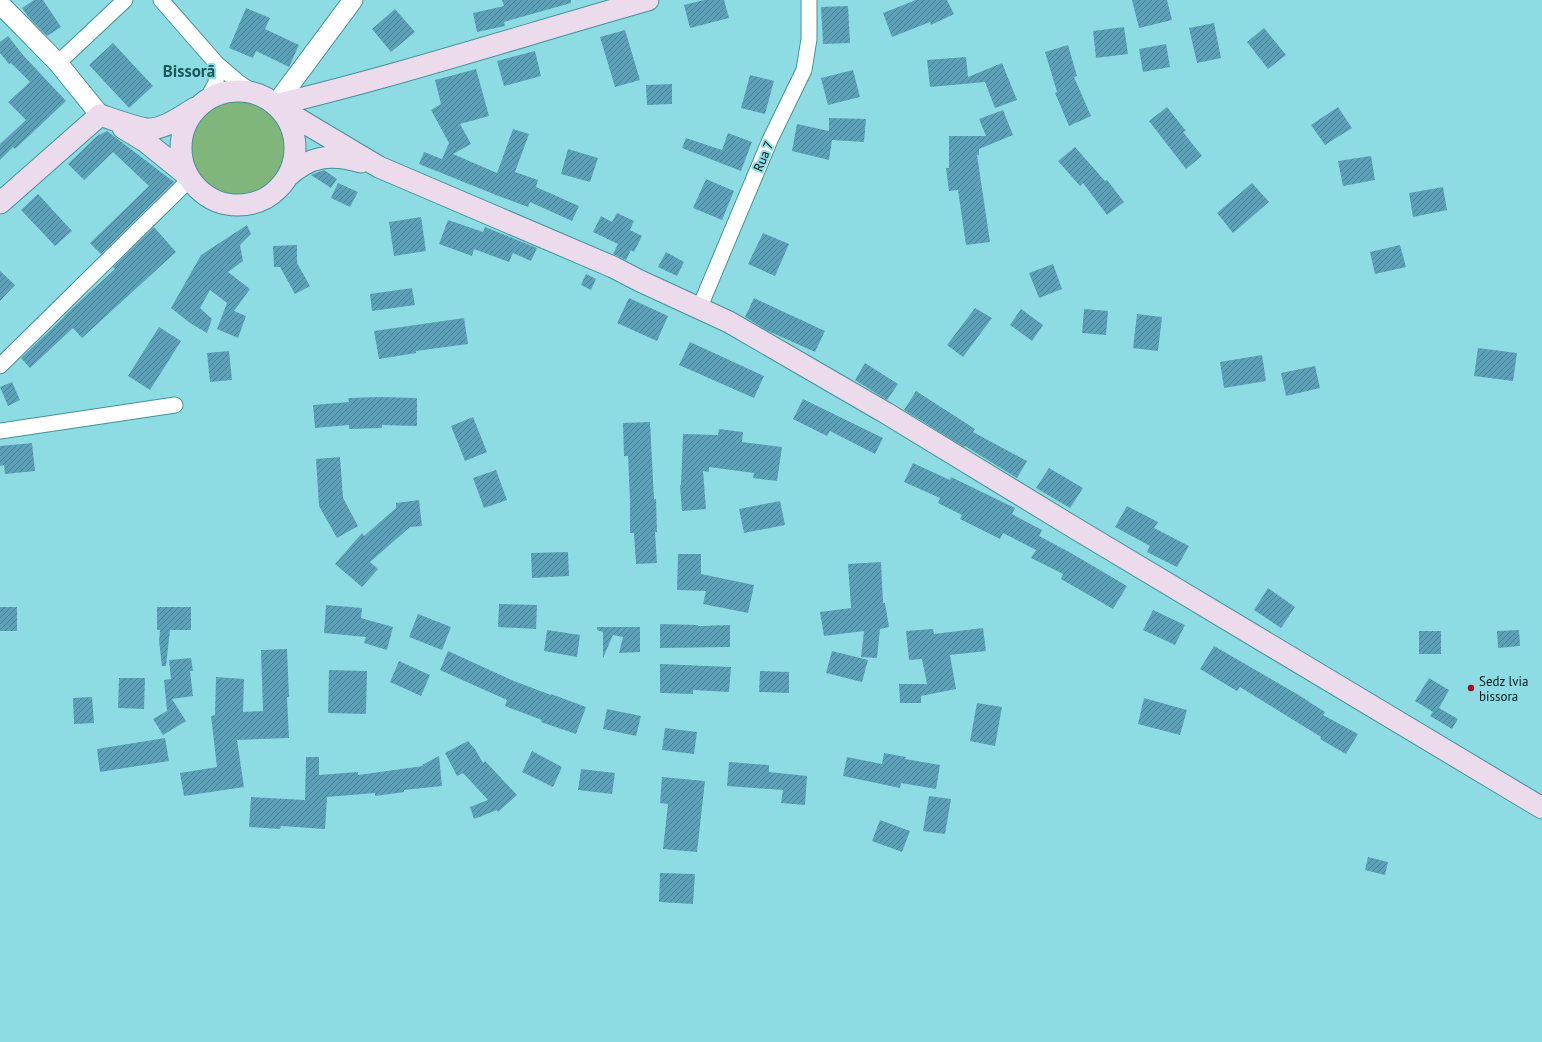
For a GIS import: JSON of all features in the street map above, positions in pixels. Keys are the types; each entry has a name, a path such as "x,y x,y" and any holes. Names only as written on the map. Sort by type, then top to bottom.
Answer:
{"main road":[{"path":"275,105 342,89 424,66 648,0"},
{"path":"100,115 146,129 158,128 170,124 215,96 230,92 257,94 379,167 613,267 729,322 886,413 1073,527 1542,808"},
{"path":"203,103 189,119 184,130 181,141 181,155 189,177 198,190 212,199 237,205 262,200 274,192 292,167 294,157 294,137 284,115 275,105"},
{"path":"100,115 146,142 189,177"},
{"path":"0,203 100,115"},
{"path":"286,177 304,164 328,157 353,160 379,167"}],"street":[{"path":"58,63 125,0"},
{"path":"161,0 218,64 238,82 257,94"},
{"path":"275,105 353,0"},
{"name":"Rua 7","path":"699,309 770,140 804,70 809,39 809,0"},
{"path":"0,4 58,63 100,115"},
{"path":"203,103 216,83 218,64"},
{"path":"0,366 189,177"},
{"path":"0,431 175,406"}],"green space":[{"path":"238,102 256,105 271,115 281,130 284,148 281,166 271,181 256,191 238,194 220,191 205,181 195,166 192,148 195,130 205,115 220,105"}],"building":[{"path":"34,0 43,0 61,27 47,36 30,19 22,8"},
{"path":"502,0 571,0 571,3 504,22 505,26 477,32 473,13 504,6"},
{"path":"704,0 724,0 729,18 690,28 684,5"},
{"path":"916,0 947,0 954,14 931,25 930,22 892,37 883,13"},
{"path":"1132,0 1167,0 1172,20 1139,28"},
{"path":"848,6 850,43 823,44 821,7"},
{"path":"246,8 270,18 265,29 299,45 289,67 256,51 253,58 229,48"},
{"path":"395,9 415,32 391,52 372,29"},
{"path":"1214,23 1221,58 1197,63 1189,28"},
{"path":"1124,27 1128,54 1096,58 1093,31"},
{"path":"1264,28 1286,55 1268,69 1247,42"},
{"path":"625,30 640,80 615,87 600,37"},
{"path":"8,36 23,55 66,101 15,149 13,147 0,160 0,144 26,120 8,102 30,82 11,63 9,64 0,53 0,42"},
{"path":"113,43 153,86 129,108 89,65"},
{"path":"1166,44 1170,67 1143,72 1139,49"},
{"path":"1068,45 1077,76 1074,77 1091,116 1069,126 1055,93 1057,92 1045,52"},
{"path":"535,51 541,76 504,86 497,61"},
{"path":"966,57 968,77 1002,63 1017,100 995,108 985,82 930,87 927,60"},
{"path":"476,69 489,116 460,124 471,144 453,154 497,173 513,129 529,134 515,172 538,180 536,187 579,206 572,221 530,202 528,207 419,164 424,152 442,159 449,143 431,110 441,104 435,80"},
{"path":"853,70 860,97 828,105 821,78"},
{"path":"750,75 774,81 765,114 741,108"},
{"path":"672,84 672,104 647,105 646,85"},
{"path":"1167,107 1186,131 1183,132 1202,156 1186,169 1149,121"},
{"path":"1338,107 1352,128 1325,145 1311,125"},
{"path":"1003,110 1013,135 979,149 979,155 977,155 990,242 966,245 958,190 949,191 946,168 949,168 949,136 986,136 979,119"},
{"path":"829,118 866,119 864,142 832,140 829,160 792,151 797,124 829,131"},
{"path":"107,131 174,182 101,254 90,243 149,186 113,152 84,180 68,164 97,136"},
{"path":"728,133 752,142 741,171 682,148 686,138 722,150"},
{"path":"1075,147 1105,181 1107,180 1124,202 1107,215 1083,183 1080,186 1058,161"},
{"path":"568,149 598,158 590,182 561,174"},
{"path":"1371,156 1375,180 1343,186 1338,161"},
{"path":"324,170 337,179 331,188 311,175"},
{"path":"706,179 734,191 722,220 693,208"},
{"path":"338,183 358,192 350,207 331,198"},
{"path":"1252,183 1269,202 1233,233 1217,213"},
{"path":"1443,187 1447,210 1413,217 1409,193"},
{"path":"38,194 72,231 55,246 21,210"},
{"path":"617,213 634,221 630,230 642,236 634,252 631,250 626,260 613,254 618,244 593,232 601,216 612,222"},
{"path":"421,217 426,251 394,256 389,222"},
{"path":"448,220 483,232 485,227 537,248 531,261 513,253 509,262 474,249 472,256 439,244"},
{"path":"247,225 251,234 240,245 243,261 228,272 250,289 234,311 246,316 238,338 217,329 227,303 210,290 200,308 212,319 207,333 190,323 171,308 201,255"},
{"path":"154,227 176,252 82,338 73,328 30,368 21,358 115,269 113,267"},
{"path":"763,233 789,244 775,276 748,264"},
{"path":"297,245 297,263 310,286 295,294 280,267 274,267 273,246"},
{"path":"1400,245 1406,267 1375,274 1370,252"},
{"path":"666,252 684,262 677,276 658,267"},
{"path":"1053,264 1062,289 1039,298 1029,273"},
{"path":"0,271 15,285 0,301"},
{"path":"586,274 596,279 591,290 581,285"},
{"path":"412,288 415,305 372,311 370,294"},
{"path":"629,298 668,316 657,341 617,323"},
{"path":"754,298 825,331 815,352 766,330 745,317"},
{"path":"975,308 992,318 963,357 947,345"},
{"path":"1021,309 1043,325 1032,341 1010,325"},
{"path":"1084,309 1108,311 1106,335 1082,333"},
{"path":"1137,314 1162,317 1158,351 1133,348"},
{"path":"464,318 468,344 416,351 416,353 379,359 374,331"},
{"path":"159,327 181,341 150,390 128,376"},
{"path":"690,342 764,376 754,398 679,365"},
{"path":"1478,348 1517,353 1513,381 1474,376"},
{"path":"229,351 232,380 210,382 207,353"},
{"path":"1262,355 1266,381 1224,388 1220,362"},
{"path":"865,363 898,384 887,400 855,380"},
{"path":"1315,366 1320,388 1286,396 1281,373"},
{"path":"12,382 20,400 8,406 0,387"},
{"path":"916,391 975,429 973,432 1027,461 1017,478 904,410"},
{"path":"348,398 417,398 417,426 382,425 382,428 349,429 349,425 315,428 313,405 349,402"},
{"path":"803,399 883,438 875,454 830,431 827,436 793,419"},
{"path":"473,417 487,452 465,461 451,426"},
{"path":"650,422 654,499 656,499 657,532 655,532 657,563 636,564 634,533 630,533 628,456 624,456 623,423"},
{"path":"719,429 743,432 742,442 782,447 777,481 753,478 754,473 709,467 709,472 703,471 706,509 682,511 680,485 683,434 718,435"},
{"path":"32,443 35,471 5,474 4,465 0,466 0,446"},
{"path":"340,457 343,498 358,526 337,538 319,506 316,459"},
{"path":"913,463 950,480 951,477 1015,508 1012,514 1042,530 1039,536 1127,586 1113,609 1061,579 1063,574 1031,558 1036,550 1003,533 1000,539 960,519 962,515 938,503 940,498 904,482"},
{"path":"1049,468 1083,488 1070,508 1036,488"},
{"path":"496,470 507,500 484,508 473,478"},
{"path":"419,500 422,526 410,527 370,562 378,569 362,587 335,564 362,533 364,536 396,508 396,503"},
{"path":"780,501 785,525 744,533 739,509"},
{"path":"1127,506 1158,522 1154,528 1189,546 1177,567 1147,552 1150,546 1115,527"},
{"path":"568,552 569,576 532,578 531,553"},
{"path":"678,554 701,554 701,574 754,585 748,613 703,604 706,591 677,590"},
{"path":"881,562 883,603 885,603 889,627 880,629 877,658 861,657 864,631 824,636 820,612 851,608 848,564"},
{"path":"1268,588 1295,607 1281,628 1254,610"},
{"path":"499,604 537,605 536,629 498,627"},
{"path":"326,605 362,608 361,618 393,627 387,650 364,643 366,637 324,633"},
{"path":"0,607 17,607 17,631 0,631"},
{"path":"157,607 191,607 191,630 170,630 166,666 162,666 159,641 160,630 157,630"},
{"path":"1153,610 1185,625 1175,645 1143,630"},
{"path":"418,614 451,627 442,650 409,637"},
{"path":"660,624 698,626 730,625 730,647 660,648"},
{"path":"597,627 640,627 640,652 619,653 623,637 613,635 603,658 603,632 597,630"},
{"path":"983,628 986,651 950,655 956,689 921,696 921,703 900,703 899,684 927,684 922,659 909,660 906,631 933,629 934,634"},
{"path":"547,630 580,635 577,657 544,651"},
{"path":"1519,630 1520,646 1498,648 1497,631"},
{"path":"1419,631 1441,631 1441,654 1419,654"},
{"path":"1214,646 1297,694 1325,712 1323,715 1358,734 1346,754 1320,739 1321,737 1240,687 1237,691 1200,669"},
{"path":"287,649 289,738 237,740 244,787 184,796 180,773 217,767 211,716 215,715 216,677 244,679 243,712 263,711 261,650"},
{"path":"448,651 514,681 586,707 576,734 541,722 542,720 505,706 507,700 440,670"},
{"path":"832,651 868,660 862,682 826,673"},
{"path":"191,658 193,671 190,671 193,696 172,699 186,721 163,735 153,719 167,711 164,680 171,679 169,660"},
{"path":"399,661 430,675 421,696 390,682"},
{"path":"660,664 731,667 729,692 693,690 693,694 660,693"},
{"path":"329,670 367,671 366,714 328,713"},
{"path":"760,671 789,672 789,693 759,692"},
{"path":"119,678 145,678 144,709 118,708"},
{"path":"1429,678 1449,690 1439,708 1458,719 1452,729 1430,716 1433,712 1415,701"},
{"path":"92,697 94,723 74,724 73,698"},
{"path":"1144,698 1187,710 1180,735 1138,724"},
{"path":"977,703 1002,707 995,746 970,741"},
{"path":"607,709 641,716 636,736 603,729"},
{"path":"665,728 697,732 694,754 662,750"},
{"path":"165,738 169,761 100,772 97,749"},
{"path":"468,741 475,749 483,763 485,761 517,795 498,812 497,810 474,819 470,807 488,800 463,773 457,776 445,753"},
{"path":"532,751 562,767 553,787 522,772"},
{"path":"884,753 906,757 905,759 940,765 936,789 901,783 900,788 843,776 847,757 882,764"},
{"path":"439,756 442,786 404,790 404,792 375,796 375,793 327,797 325,829 281,826 280,829 249,827 251,797 305,800 306,757 319,757 319,775 358,772 358,775 423,766 422,765"},
{"path":"729,762 769,765 769,772 807,776 805,805 781,803 783,790 727,786"},
{"path":"581,769 615,773 612,794 578,790"},
{"path":"662,777 705,781 697,852 663,849 668,804 660,803"},
{"path":"929,796 951,799 945,834 923,831"},
{"path":"880,820 910,831 902,852 872,841"},
{"path":"1368,857 1388,862 1385,875 1365,870"},
{"path":"660,873 695,874 693,904 659,902"}],"place":[{"name":"Sedz lvia bissora","path":"1471,688"}],"district":[{"name":"Bissorã","path":"189,71"}]}
